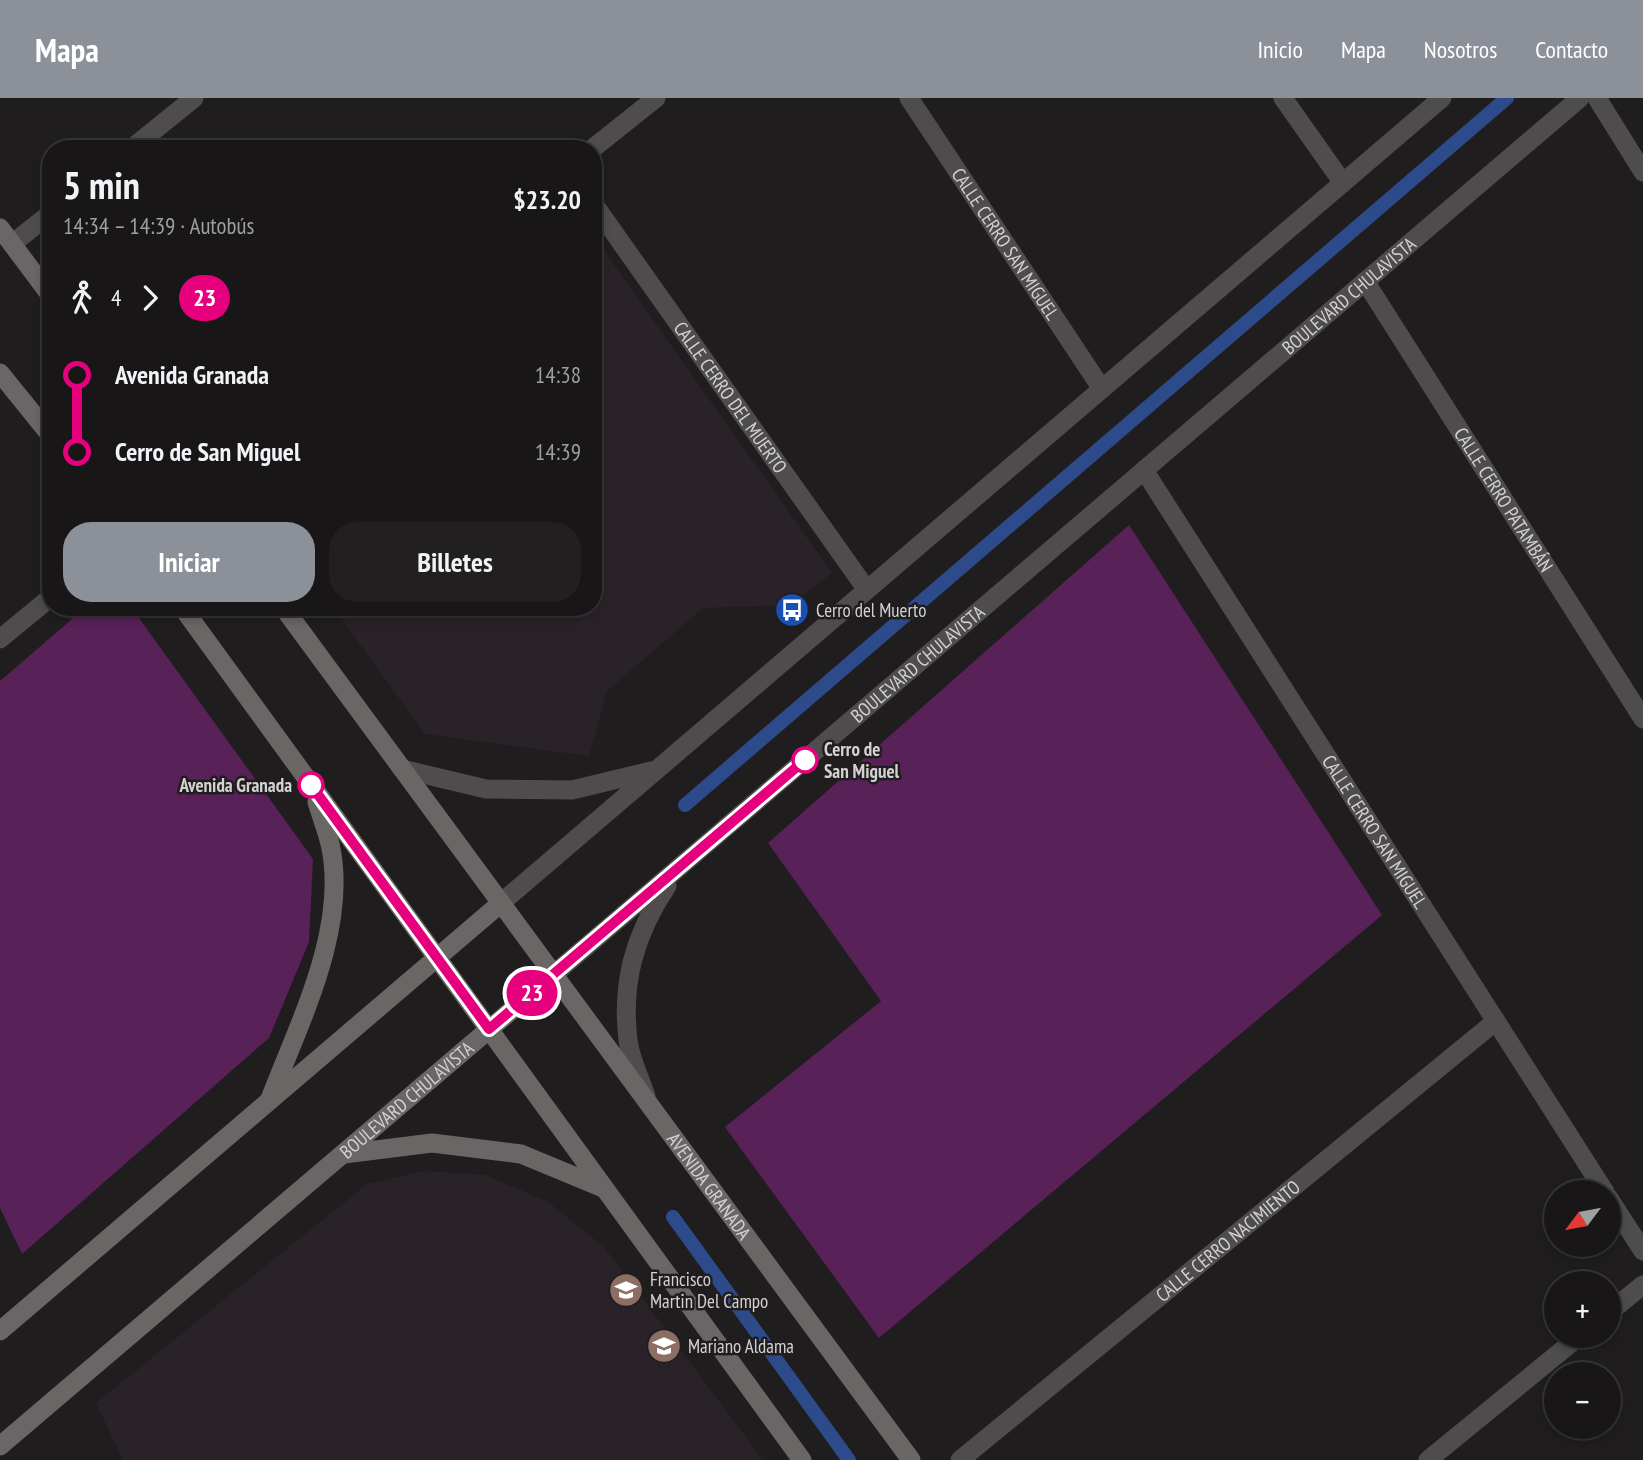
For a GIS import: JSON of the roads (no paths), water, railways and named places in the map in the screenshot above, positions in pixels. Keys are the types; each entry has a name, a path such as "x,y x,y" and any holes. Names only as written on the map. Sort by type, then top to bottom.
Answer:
{"main road":[{"path":"0,228 42,284"},
{"path":"0,373 42,425"},
{"path":"189,616 802,1460"},
{"name":"AVENIDA GRANADA","path":"290,616 911,1460"},
{"path":"269,1102 318,972 333,910 331,846 311,785"},
{"path":"0,1331 501,903"},
{"name":"BOULEVARD CHULAVISTA","path":"0,1446 554,974"},
{"path":"342,1154 432,1143 521,1154 604,1188"}],"street":[{"path":"142,140 194,98"},
{"path":"602,141 656,98"},
{"name":"CALLE CERRO SAN MIGUEL","path":"909,98 1102,389"},
{"path":"1283,98 1343,183"},
{"path":"501,903 1441,98"},
{"name":"BOULEVARD CHULAVISTA","path":"554,974 1580,98"},
{"path":"1597,98 1643,172"},
{"name":"CALLE CERRO DEL MUERTO","path":"602,216 867,590"},
{"path":"12,244 42,220"},
{"name":"CALLE CERRO PATAMBÁN","path":"1365,281 1643,719"},
{"name":"CALLE CERRO SAN MIGUEL","path":"1144,470 1597,1180"},
{"path":"0,639 42,604"},
{"path":"402,769 486,789 572,790 656,770"},
{"path":"647,1101 628,1041 627,978 645,919 679,867"},
{"name":"CALLE CERRO NACIMIENTO","path":"960,1460 1496,1021"},
{"path":"1621,1217 1643,1251"},
{"path":"1621,1303 1643,1285"},
{"path":"1428,1460 1565,1348"}],"waterway":[{"path":"685,805 1507,98"},
{"path":"673,1217 849,1460"}],"place":[{"name":"Cerro del Muerto","path":"792,610"},
{"name":"Cerro de San Miguel","path":"805,760"},
{"name":"Avenida Granada","path":"311,785"},
{"name":"Francisco Martin Del Campo","path":"626,1290"},
{"name":"Mariano Aldama","path":"664,1346"}]}
